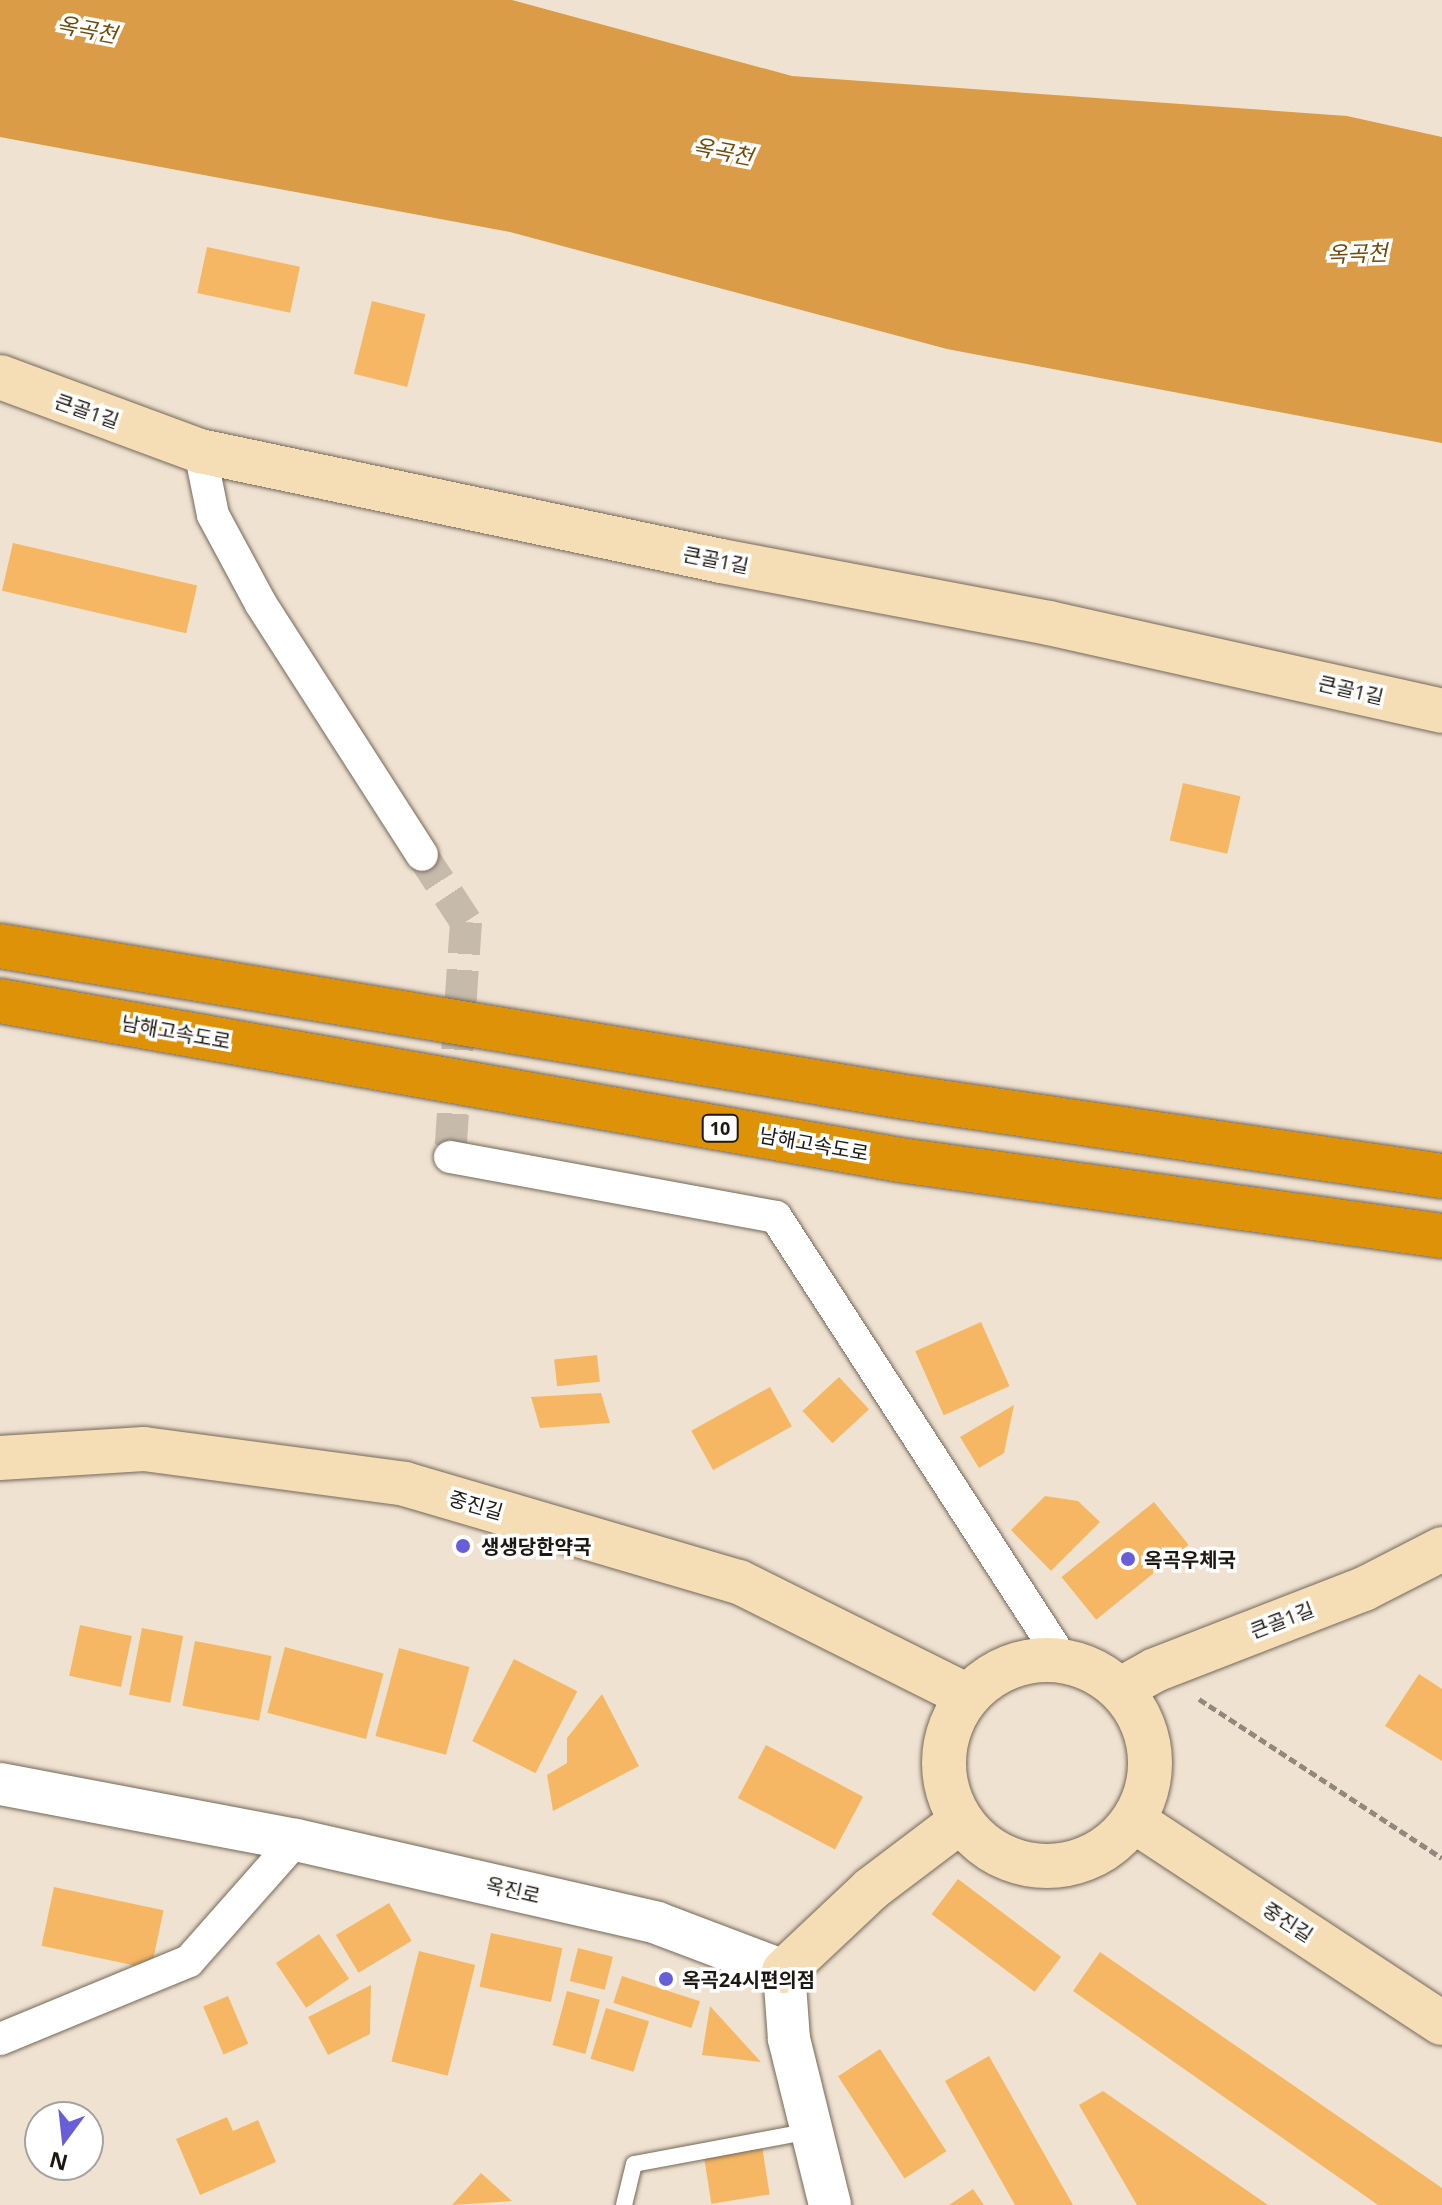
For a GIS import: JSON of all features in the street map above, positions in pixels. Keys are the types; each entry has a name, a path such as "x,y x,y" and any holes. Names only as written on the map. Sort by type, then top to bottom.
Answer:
{"highway":[{"path":"0,946 905,1097 1442,1176"},
{"name":"남해고속도로","path":"0,1001 900,1160 1442,1236"}],"main road":[{"name":"큰골1길","path":"0,377 200,451 721,561 1049,623 1442,711"},
{"name":"중진길","path":"0,1458 144,1449 405,1484 739,1582 968,1696"},
{"name":"큰골1길","path":"1138,1679 1364,1589 1442,1549"},
{"path":"1062,1659 1094,1670 1138,1679 1141,1718 1151,1752 1149,1788 1134,1821 1090,1857 1062,1865 1006,1858 961,1821 949,1797 945,1744 968,1696 994,1673 1027,1661 1062,1659"},
{"path":"784,1971 871,1889 961,1821"},
{"name":"중진길","path":"1134,1821 1442,2023"}],"street":[{"path":"200,451 213,515 247,579 422,855"},
{"path":"450,1157 776,1217 1062,1659"},
{"name":"옥진로","path":"0,1784 296,1840 657,1923 784,1971"},
{"path":"0,2039 189,1961 296,1840"},
{"path":"784,1971 789,2039 830,2205"}],"lane":[{"path":"624,2205 634,2164 810,2131"}],"path":[{"path":"1138,1679 1442,1858"}],"water":[{"name":"옥곡천","path":"0,0 512,0 792,76 1347,116 1442,137 1442,443 947,349 510,232 0,137"}],"building":[{"path":"207,247 300,267 290,313 197,293"},
{"path":"372,301 425,314 407,387 354,374"},
{"path":"13,543 197,586 186,633 2,591"},
{"path":"1183,783 1240,796 1227,854 1170,840"},
{"path":"981,1322 1009,1386 944,1415 915,1351"},
{"path":"597,1355 600,1382 557,1386 554,1359"},
{"path":"839,1377 869,1409 832,1443 802,1411"},
{"path":"770,1387 792,1426 713,1470 691,1431"},
{"path":"601,1393 610,1423 540,1428 531,1397"},
{"path":"1014,1405 1004,1453 979,1468 960,1437"},
{"path":"1045,1496 1078,1501 1100,1522 1051,1571 1011,1530"},
{"path":"1154,1502 1189,1545 1096,1620 1062,1577"},
{"path":"80,1625 132,1636 121,1687 69,1676"},
{"path":"142,1628 183,1636 170,1703 129,1695"},
{"path":"195,1641 272,1656 259,1721 182,1706"},
{"path":"285,1647 384,1673 366,1739 267,1713"},
{"path":"399,1648 470,1667 446,1755 375,1736"},
{"path":"514,1659 577,1691 535,1773 472,1741"},
{"path":"1419,1674 1442,1689 1442,1761 1385,1726"},
{"path":"602,1694 639,1766 553,1811 547,1775 567,1763 567,1738"},
{"path":"766,1745 863,1797 835,1850 738,1798"},
{"path":"958,1879 1061,1957 1035,1992 932,1914"},
{"path":"54,1887 164,1910 151,1969 42,1946"},
{"path":"389,1903 412,1941 359,1973 336,1935"},
{"path":"491,1933 562,1948 551,2002 480,1987"},
{"path":"319,1934 349,1979 306,2008 276,1963"},
{"path":"578,1948 613,1957 605,1990 570,1981"},
{"path":"419,1951 475,1965 448,2076 391,2062"},
{"path":"1100,1952 1442,2188 1442,2205 1378,2205 1073,1991"},
{"path":"622,1976 700,2001 691,2028 613,2003"},
{"path":"371,1985 370,2034 328,2055 308,2017"},
{"path":"567,1991 600,2000 585,2054 553,2045"},
{"path":"228,1996 248,2044 223,2054 203,2007"},
{"path":"710,2006 761,2062 702,2055"},
{"path":"606,2008 649,2021 634,2072 591,2059"},
{"path":"880,2049 946,2151 905,2179 838,2076"},
{"path":"989,2056 1073,2205 1015,2205 945,2081"},
{"path":"1103,2091 1268,2205 1137,2205 1079,2105"},
{"path":"227,2117 233,2131 258,2120 276,2162 200,2195 176,2139"},
{"path":"762,2146 770,2194 711,2204 704,2155"},
{"path":"481,2173 512,2201 452,2205"},
{"path":"973,2189 984,2205 949,2205"}],"tunnel":[{"path":"422,855 466,922 450,1157"}],"place":[{"name":"생생당한약국","path":"463,1546"},
{"name":"옥곡우체국","path":"1128,1559"},
{"name":"옥곡24시편의점","path":"666,1979"}]}
